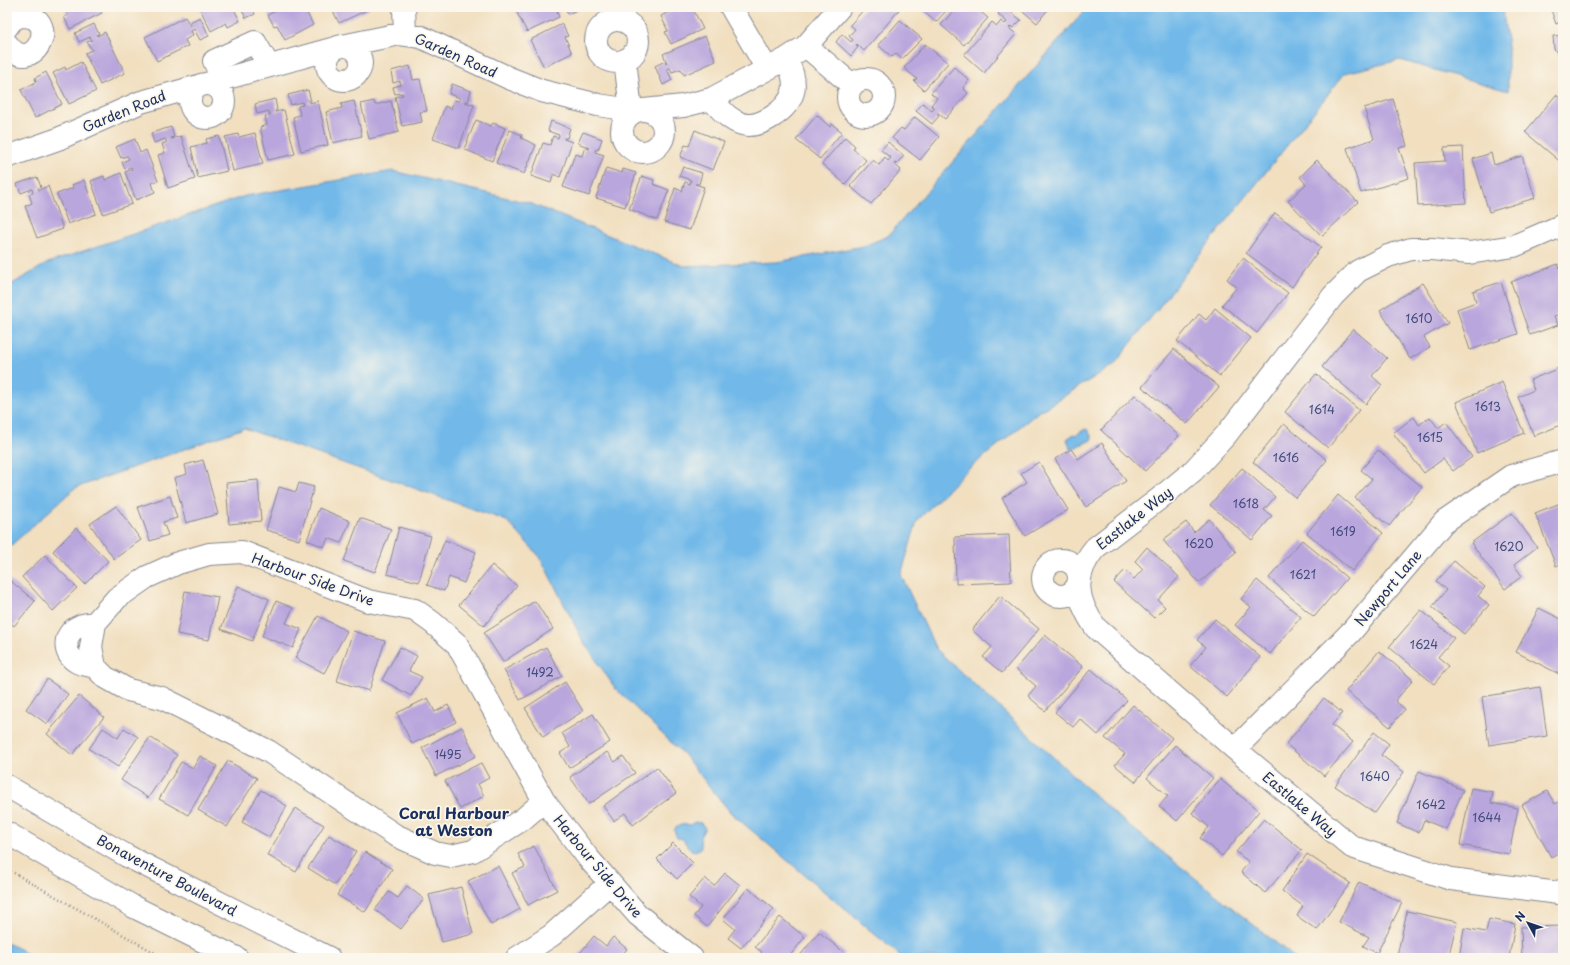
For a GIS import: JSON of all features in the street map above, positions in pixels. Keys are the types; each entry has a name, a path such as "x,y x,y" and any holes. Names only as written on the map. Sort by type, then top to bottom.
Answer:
{"street":[{"path":"404,7 405,34"},
{"path":"710,99 730,119 741,124 750,125 765,121 782,108 793,93 793,78 776,64 731,7"},
{"name":"Garden Road","path":"7,158 58,139 141,102 342,46 405,34 421,37 509,78 542,91 598,105 638,110 683,106 710,99 776,64 806,46 840,7"},
{"path":"7,27 13,20 25,16 37,21 43,33 40,46 29,54 22,55 16,53 7,44"},
{"path":"806,46 852,85"},
{"path":"625,60 638,110"},
{"name":"Eastlake Way","path":"1563,225 1514,246 1469,253 1432,249 1410,249 1388,256 1358,271 1333,296 1226,435 1193,471 1095,548 1089,555 1082,569 1078,584 1080,597 1086,614 1096,628 1235,749 1352,847 1452,879 1558,893 1563,890"},
{"name":"Newport Lane","path":"1235,749 1351,632 1444,522 1511,476 1563,461"},
{"name":"Harbour Side Drive","path":"544,801 523,819 473,851 451,856 435,853 395,835 268,751 162,698 128,690 105,677 95,667 91,647 95,623 117,598 147,577 178,563 210,554 242,552 368,601 415,610 457,644 544,801 589,859 638,915 692,958"},
{"name":"Bonaventure Boulevard","path":"7,786 127,856 329,958"},
{"path":"7,833 134,907 237,958"},
{"path":"517,958 552,934 610,883"},
{"path":"531,958 552,934"}],"path":[{"path":"7,869 164,958"}],"water":[{"path":"1088,7 1502,7 1508,46 1508,91 1400,60 1345,73 1114,365 1037,413 965,472 917,521 901,575 936,649 1116,815 1295,958 903,958 731,813 683,754 615,688 583,641 540,557 507,521 244,428 75,488 7,549 7,287 48,263 245,196 393,171 529,203 684,266 777,262 864,246 888,236"},
{"path":"1085,429 1088,430 1092,438 1091,440 1073,449 1070,448 1067,439"},
{"path":"694,822 701,823 705,828 700,837 701,848 695,851 690,849 683,839 677,838 674,830 679,826 691,825"},
{"path":"7,943 37,958 7,958"}],"building":[{"path":"64,7 99,7 102,13 70,29 64,17 68,15"},
{"path":"199,7 233,7 240,21 228,27 226,23 211,31"},
{"path":"240,7 252,7 255,14 246,18"},
{"path":"283,7 304,7 313,25 285,40 277,25 274,26 268,15"},
{"path":"331,7 368,7 369,9 339,23"},
{"path":"519,7 578,7 579,9 568,14 565,8 557,11 559,17 527,32 515,9"},
{"path":"654,7 664,7 656,11"},
{"path":"678,7 692,7 703,29 671,44 665,32 668,31 661,16"},
{"path":"866,7 895,7 899,10 864,51 857,44 856,46 858,47 851,56 836,42 842,34 851,42 853,40 849,36 855,29 850,25"},
{"path":"918,7 947,7 945,9 947,10 936,22"},
{"path":"957,7 969,7 975,12 977,9 988,18 964,45 941,25"},
{"path":"1004,7 1021,20 1013,28 1011,26 1009,28 1016,34 984,73 964,55 992,22 997,26 1001,21 1005,24 1007,22 998,14"},
{"path":"1018,7 1050,7 1037,23"},
{"path":"1550,7 1563,7 1563,21 1556,24"},
{"path":"185,17 191,25 190,22 200,17 209,36 200,40 194,29 191,31 193,35 185,40 188,46 157,61 145,37"},
{"path":"900,20 922,39 902,59 896,54 892,57 878,45"},
{"path":"94,24 99,34 96,35 97,36 105,32 125,73 100,85 85,53 92,50 87,42 92,40 90,37 79,42 75,33"},
{"path":"562,24 568,36 565,37 572,53 544,67 530,40"},
{"path":"1563,35 1563,59 1554,49 1553,36"},
{"path":"705,36 716,61 684,75 681,69 672,72 670,68 667,69 672,80 663,85 655,66 665,61 666,64 667,63 663,54"},
{"path":"925,44 948,63 924,90 914,81 917,79 904,68"},
{"path":"81,62 96,91 69,104 53,73 65,67 66,70"},
{"path":"410,66 413,80 420,79 427,111 420,112 422,122 402,126 395,97 403,95 402,93 395,94 393,87 401,85 400,81 393,83 391,71"},
{"path":"954,67 969,80 963,88 968,93 945,119 938,113 939,116 932,124 916,111 923,103 932,111 935,108 931,105 937,98 931,93"},
{"path":"46,72 62,104 35,118 21,90 36,82 35,78"},
{"path":"452,84 471,91 468,102 465,102 474,105 459,148 433,139 445,106 451,109 454,100 459,101 460,98 449,94"},
{"path":"308,90 311,101 308,101 309,103 318,101 328,145 301,151 293,117 300,115 298,106 303,105 302,102 291,105 288,95"},
{"path":"1556,95 1563,100 1563,164 1525,132"},
{"path":"275,99 277,110 275,112 284,110 295,154 268,160 260,127 267,125 265,116 270,115 269,111 257,114 255,104"},
{"path":"1393,99 1407,146 1399,148 1409,178 1361,193 1347,148 1374,139 1364,108"},
{"path":"354,101 362,136 333,143 326,112 342,108 341,104"},
{"path":"374,101 375,105 391,101 399,132 369,139 361,104"},
{"path":"817,115 830,127 832,124 842,132 820,159 796,140"},
{"path":"915,117 939,137 920,160 892,138 901,128 904,130"},
{"path":"476,120 491,126 493,123 505,128 492,161 464,149"},
{"path":"551,121 570,128 567,138 564,139 572,142 560,177 553,174 551,183 531,176 543,143 550,145 553,136 558,138 559,135 548,131"},
{"path":"171,127 174,137 171,138 172,139 181,136 195,179 168,188 158,155 165,153 162,144 167,142 165,139 154,143 151,133"},
{"path":"510,130 522,135 521,138 536,145 524,174 496,163"},
{"path":"695,130 724,142 713,170 680,157 685,145 689,146"},
{"path":"583,132 602,139 598,150 596,149 595,152 604,155 589,196 563,187 575,154 582,156 585,147 590,148 578,143"},
{"path":"255,133 263,164 233,171 225,137 238,134 239,137"},
{"path":"219,136 227,171 198,178 191,147 207,143 206,139"},
{"path":"845,137 855,146 853,149 866,160 845,184 822,164"},
{"path":"135,139 140,153 146,150 158,181 152,183 155,192 136,200 125,172 132,169 131,167 125,169 122,162 129,159 127,156 121,158 116,147"},
{"path":"888,142 904,156 896,164 894,164 901,170 871,204 850,186 873,160 879,165 885,157 888,161 891,158 881,150"},
{"path":"1463,147 1466,203 1418,206 1415,163 1445,161 1444,148"},
{"path":"1491,153 1494,165 1522,156 1535,198 1489,212 1473,159"},
{"path":"1317,160 1358,202 1322,236 1288,201 1306,184 1300,177"},
{"path":"683,167 702,173 699,184 695,184 704,187 690,230 664,222 675,188 682,191 685,182 690,184 691,180 679,176"},
{"path":"606,168 622,173 623,169 636,173 625,207 596,198"},
{"path":"121,173 132,204 103,214 91,181 104,176 105,180"},
{"path":"642,176 654,180 653,184 669,190 657,220 629,209"},
{"path":"37,177 41,187 38,188 39,190 48,186 63,229 37,238 25,206 32,203 29,194 33,193 32,189 21,193 17,184"},
{"path":"84,180 96,214 68,224 57,194 73,188 72,185"},
{"path":"1275,213 1321,247 1292,287 1246,253"},
{"path":"1243,258 1288,293 1257,333 1222,305 1237,287 1227,279"},
{"path":"1558,264 1563,277 1563,313 1554,316 1558,325 1530,335 1511,282"},
{"path":"1501,282 1518,334 1470,350 1457,309 1476,302 1473,291"},
{"path":"1423,283 1448,323 1424,337 1430,347 1410,359 1380,310"},
{"path":"1215,308 1251,338 1220,376 1177,341 1199,314 1206,320"},
{"path":"1353,329 1387,358 1372,376 1382,385 1366,404 1322,367"},
{"path":"1174,349 1219,387 1187,424 1142,387"},
{"path":"1559,368 1563,378 1563,424 1534,436 1518,397 1534,390 1530,380"},
{"path":"1316,374 1359,410 1328,448 1285,412"},
{"path":"1502,382 1524,433 1477,453 1456,402"},
{"path":"1135,395 1179,436 1145,471 1101,430"},
{"path":"1414,417 1419,425 1430,417 1438,428 1446,422 1472,457 1453,471 1443,459 1424,473 1393,433"},
{"path":"1284,424 1327,460 1296,498 1253,462"},
{"path":"1102,443 1126,481 1086,507 1055,459 1071,449 1078,459"},
{"path":"1378,450 1422,487 1389,526 1355,498 1372,479 1361,470"},
{"path":"203,460 218,514 186,523 174,478 187,474 185,465"},
{"path":"1039,462 1068,510 1025,536 1002,498 1027,482 1021,473"},
{"path":"1242,468 1275,497 1264,510 1272,516 1252,540 1210,505"},
{"path":"258,480 261,521 229,524 226,483"},
{"path":"299,483 314,487 299,540 266,530 279,487 296,492"},
{"path":"1338,495 1383,533 1352,571 1307,533"},
{"path":"170,496 177,518 163,522 168,535 150,541 138,507"},
{"path":"1563,502 1563,563 1556,566 1535,513"},
{"path":"116,506 141,540 114,559 90,524"},
{"path":"319,508 350,521 341,543 328,538 324,547 307,540"},
{"path":"1512,513 1537,547 1514,565 1522,576 1505,589 1471,543"},
{"path":"360,518 391,529 375,572 344,561"},
{"path":"1209,519 1236,552 1199,583 1163,540 1186,522 1194,532"},
{"path":"399,527 431,536 419,582 387,574"},
{"path":"76,528 108,561 85,584 53,551"},
{"path":"1009,535 1011,582 956,584 955,537"},
{"path":"445,540 476,552 464,583 449,577 444,591 427,585"},
{"path":"1302,540 1347,578 1314,617 1269,578"},
{"path":"1147,547 1179,577 1158,600 1165,607 1154,618 1114,582 1125,570 1134,579 1143,569 1135,561"},
{"path":"45,555 77,588 53,611 22,577"},
{"path":"1454,561 1485,587 1478,596 1489,605 1464,634 1432,607 1446,590 1436,581"},
{"path":"492,565 517,586 484,626 459,605"},
{"path":"7,578 35,601 14,626 7,620"},
{"path":"1257,580 1301,617 1270,654 1235,625 1251,607 1241,599"},
{"path":"238,586 269,599 252,641 221,629"},
{"path":"185,591 218,597 209,640 177,634"},
{"path":"1000,596 1039,629 1002,673 983,657 992,647 972,630"},
{"path":"276,601 293,608 286,623 301,629 293,648 262,636"},
{"path":"535,601 553,629 503,662 484,633"},
{"path":"1539,608 1563,620 1563,676 1516,652"},
{"path":"1421,610 1454,638 1438,657 1449,666 1434,684 1389,647"},
{"path":"318,616 347,631 324,673 295,658"},
{"path":"1215,619 1260,657 1227,697 1190,666 1206,647 1197,640"},
{"path":"353,631 385,641 369,691 337,681"},
{"path":"1045,635 1083,667 1045,711 1028,696 1036,686 1016,669"},
{"path":"400,647 417,656 409,671 422,677 411,696 382,680"},
{"path":"546,647 562,676 520,700 504,670"},
{"path":"1379,651 1413,680 1395,701 1405,709 1390,727 1346,691"},
{"path":"1091,669 1127,700 1098,735 1080,719 1073,727 1055,712"},
{"path":"47,679 68,694 47,724 26,709"},
{"path":"565,682 583,711 543,737 525,708"},
{"path":"1540,687 1547,736 1489,745 1482,697"},
{"path":"79,696 104,717 72,755 47,734"},
{"path":"428,698 435,712 448,705 456,722 412,744 397,713"},
{"path":"1324,698 1342,713 1332,725 1353,742 1324,776 1286,744"},
{"path":"1133,705 1172,738 1135,782 1115,765 1125,754 1105,738"},
{"path":"593,714 610,742 569,768 560,753 570,747 562,733"},
{"path":"462,727 476,756 436,776 422,748"},
{"path":"103,728 118,738 124,728 138,737 118,767 89,749"},
{"path":"1374,732 1389,744 1381,755 1404,772 1375,813 1335,786"},
{"path":"150,737 177,755 148,798 121,780"},
{"path":"1175,745 1213,778 1177,821 1159,806 1168,796 1147,778"},
{"path":"607,752 615,762 623,756 635,773 589,804 570,777"},
{"path":"200,756 217,766 188,815 159,799 181,762 193,768"},
{"path":"228,761 257,778 227,827 198,810"},
{"path":"481,763 489,778 478,784 484,796 460,809 445,781"},
{"path":"657,767 676,793 633,825 625,813 614,821 603,806"},
{"path":"1419,771 1463,790 1446,829 1424,820 1419,833 1397,823"},
{"path":"1220,779 1259,811 1222,856 1200,838 1209,827 1192,813"},
{"path":"1471,788 1493,792 1491,803 1518,808 1509,854 1460,845"},
{"path":"261,790 287,806 269,837 242,822"},
{"path":"1547,791 1555,804 1563,799 1563,850 1551,857 1522,805"},
{"path":"295,808 324,825 296,872 267,855"},
{"path":"1264,819 1302,850 1265,893 1241,872 1249,862 1236,852"},
{"path":"329,835 356,851 335,885 308,868"},
{"path":"673,843 693,863 677,879 657,859"},
{"path":"534,846 557,890 528,905 512,873 525,867 518,854"},
{"path":"365,852 392,869 365,912 337,895"},
{"path":"1307,854 1350,883 1317,930 1297,916 1303,906 1282,891"},
{"path":"498,866 520,909 491,925 468,881"},
{"path":"725,873 740,885 707,927 694,916 701,907 689,897 705,878 714,886"},
{"path":"1359,882 1402,903 1377,953 1363,946 1369,937 1339,922"},
{"path":"407,886 424,899 401,929 375,910 389,892 398,898"},
{"path":"461,887 473,934 442,942 429,895"},
{"path":"748,888 774,909 741,948 728,938 735,929 723,919"},
{"path":"1407,911 1457,922 1448,958 1406,958 1397,956"},
{"path":"780,917 805,937 788,958 762,958 759,956 762,952 755,947"},
{"path":"1489,919 1515,924 1509,958 1459,958 1464,928 1486,932"},
{"path":"1563,926 1563,958 1522,958 1521,927"},
{"path":"819,932 845,953 841,958 798,958"},
{"path":"594,936 606,946 613,937 627,949 619,958 576,958"}],"district":[{"name":"Coral Harbour at Weston","path":"454,820"}]}
